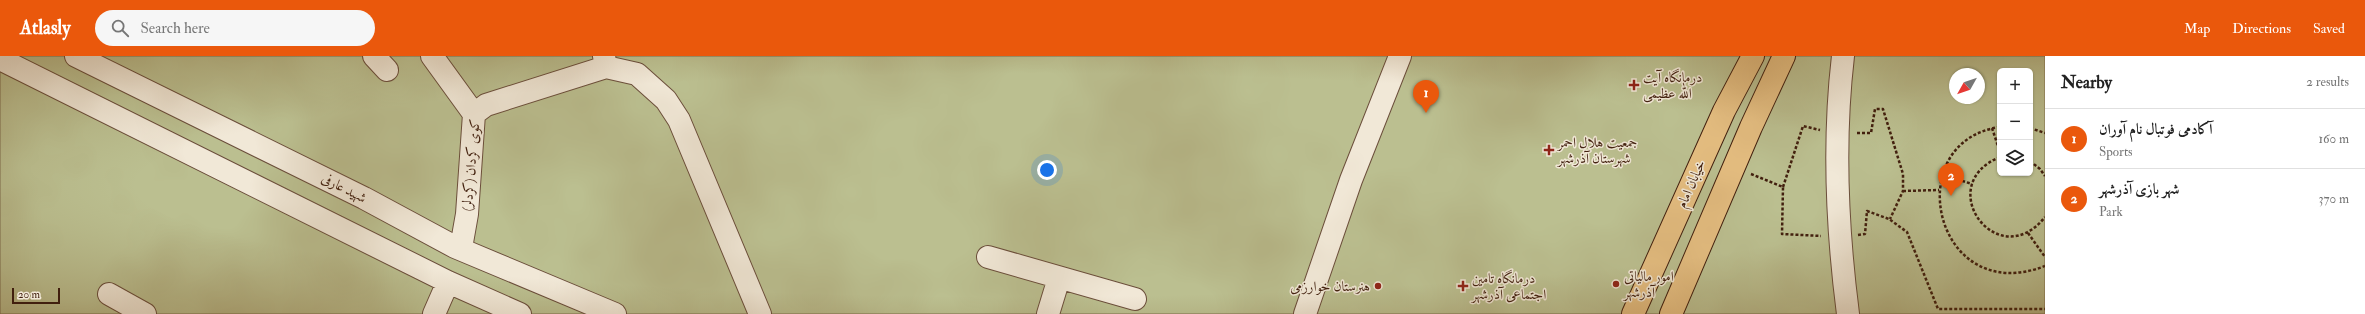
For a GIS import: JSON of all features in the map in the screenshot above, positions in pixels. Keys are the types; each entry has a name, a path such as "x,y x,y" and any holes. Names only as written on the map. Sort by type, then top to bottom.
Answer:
{"main road":[{"name":"خیابان امام","path":"1633,314 1724,111 1753,56"},
{"path":"1671,314 1784,56"}],"street":[{"name":"شهید عارفی","path":"76,56 111,63 461,249 615,314"},
{"path":"432,56 474,114"},
{"path":"1305,314 1351,180 1400,56"},
{"path":"1843,56 1839,134 1840,237 1848,314"},
{"path":"0,59 448,281 520,314"},
{"path":"605,61 637,74 666,100 678,120 760,314"},
{"name":"کوی کردان (کردلر)","path":"461,249 467,214 474,114 486,105 605,61"},
{"path":"461,249 473,262 472,274 463,283 448,281 437,270 438,259 446,251 461,249"},
{"path":"988,258 1135,299"},
{"path":"1048,314 1059,278"},
{"path":"434,314 448,281"},
{"path":"109,294 144,314"}],"path":[{"path":"1890,219 1903,191 1903,174 1883,109 1876,108 1871,133 1839,134 1803,126 1783,187 1782,234 1840,237 1865,234 1867,211 1890,219 1906,232 1938,309 2045,309"},
{"path":"1997,127 1976,135 1962,146 1950,159 1943,175 1939,190 1940,214 1948,236 1963,254 1982,267 2005,274 2028,272 2045,266"},
{"path":"1992,128 1997,143"},
{"path":"2033,129 2045,133"},
{"path":"1997,158 1988,162 1978,172 1972,184 1970,198 1973,212 1980,224 1992,232 2003,236 2016,236 2028,233 2038,226 2045,217"},
{"path":"2033,163 2040,169 2045,176"},
{"path":"1734,168 1783,187"},
{"path":"1943,175 1972,184"},
{"path":"1903,191 1939,190"},
{"path":"2028,233 2045,257"}],"green space":[{"path":"0,56 2045,56 2045,314 0,314"}],"place":[{"name":"درمانگاه آیت الله عظیمی","path":"1634,85"},
{"name":"آکادمی فوتبال نام آوران","path":"1426,113"},
{"name":"جمعیت هلال احمر شهرستان آذرشهر","path":"1549,150"},
{"name":"شهر بازی آذرشهر","path":"1951,196"},
{"name":"امور مالیاتی آذرشهر","path":"1616,284"},
{"name":"هنرستان خوارزمی","path":"1378,286"},
{"name":"درمانگاه تامین اجتماعی آذرشهر","path":"1463,286"}]}
